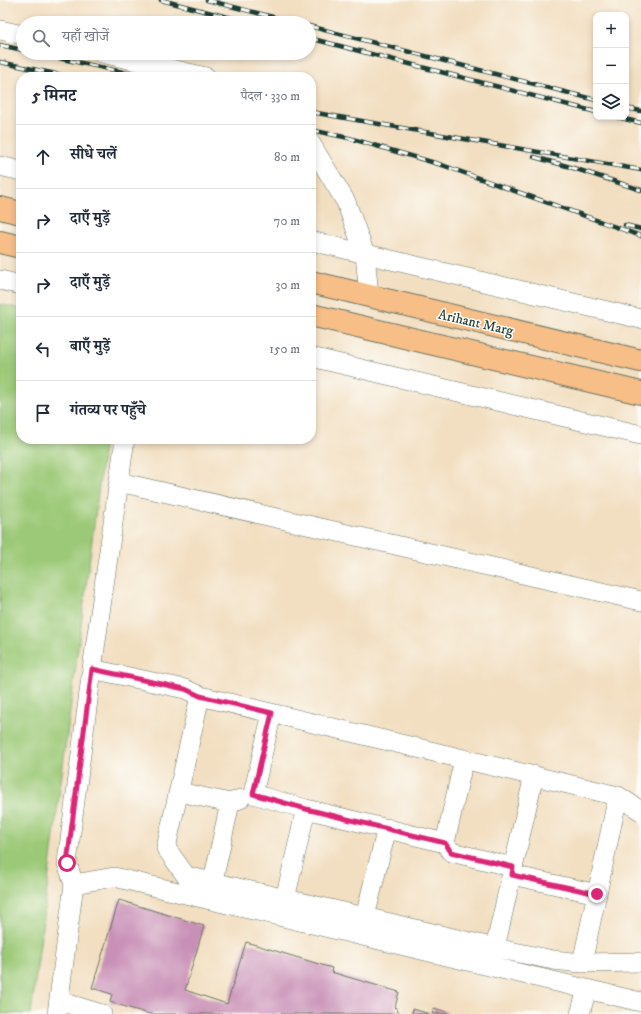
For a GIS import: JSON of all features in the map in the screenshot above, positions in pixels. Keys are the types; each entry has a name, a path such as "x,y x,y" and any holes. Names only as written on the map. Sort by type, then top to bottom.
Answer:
{"main road":[{"path":"0,208 16,212"},
{"path":"0,242 16,246"},
{"name":"Arihant Marg","path":"316,283 641,361"},
{"path":"316,316 641,393"}],"street":[{"path":"0,30 16,33"},
{"path":"132,60 184,72"},
{"path":"316,152 346,202 365,254 369,296"},
{"path":"0,166 16,170"},
{"path":"316,242 641,319"},
{"path":"0,280 16,284"},
{"path":"316,358 641,435"},
{"path":"102,1014 58,1007 74,884 67,863 92,669 124,444"},
{"path":"119,482 641,600"},
{"path":"92,669 185,689 200,696 618,796 641,811"},
{"path":"200,696 166,848 186,876 365,916 495,948 553,960 582,963 641,961"},
{"path":"253,794 272,713"},
{"path":"445,843 464,758"},
{"path":"495,948 534,775"},
{"path":"179,792 230,804 253,794 306,809 445,843 451,852 512,871 597,894"},
{"path":"582,963 618,796"},
{"path":"213,882 230,804"},
{"path":"285,899 306,809"},
{"path":"365,916 387,828"},
{"path":"74,884 114,877 641,1002"},
{"path":"580,1014 587,990"}],"green space":[{"path":"0,304 16,308 16,444 104,444 31,1014 0,1014"}],"building":[{"path":"119,900 204,926 185,990 227,1004 246,942 332,968 331,972 399,992 395,1007 400,1014 149,1014 110,1002 112,994 92,988"},
{"path":"434,1008 447,1012 446,1014 432,1014"},
{"path":"413,1009 430,1014 412,1014"}],"railway":[{"path":"161,0 224,16"},
{"path":"207,0 269,16"},
{"path":"316,28 593,99"},
{"path":"316,40 593,111"},
{"path":"0,45 16,48"},
{"path":"67,60 123,72"},
{"path":"0,62 47,72"},
{"path":"629,109 641,111"},
{"path":"316,113 641,170"},
{"path":"629,120 641,123"},
{"path":"316,131 349,138 442,165 641,236"},
{"path":"534,157 641,190"},
{"path":"625,225 641,229"}],"route":[{"path":"67,863 92,669 185,689 200,696 272,713 253,794 306,809 445,843 451,852 513,867 512,875 597,894"}]}
